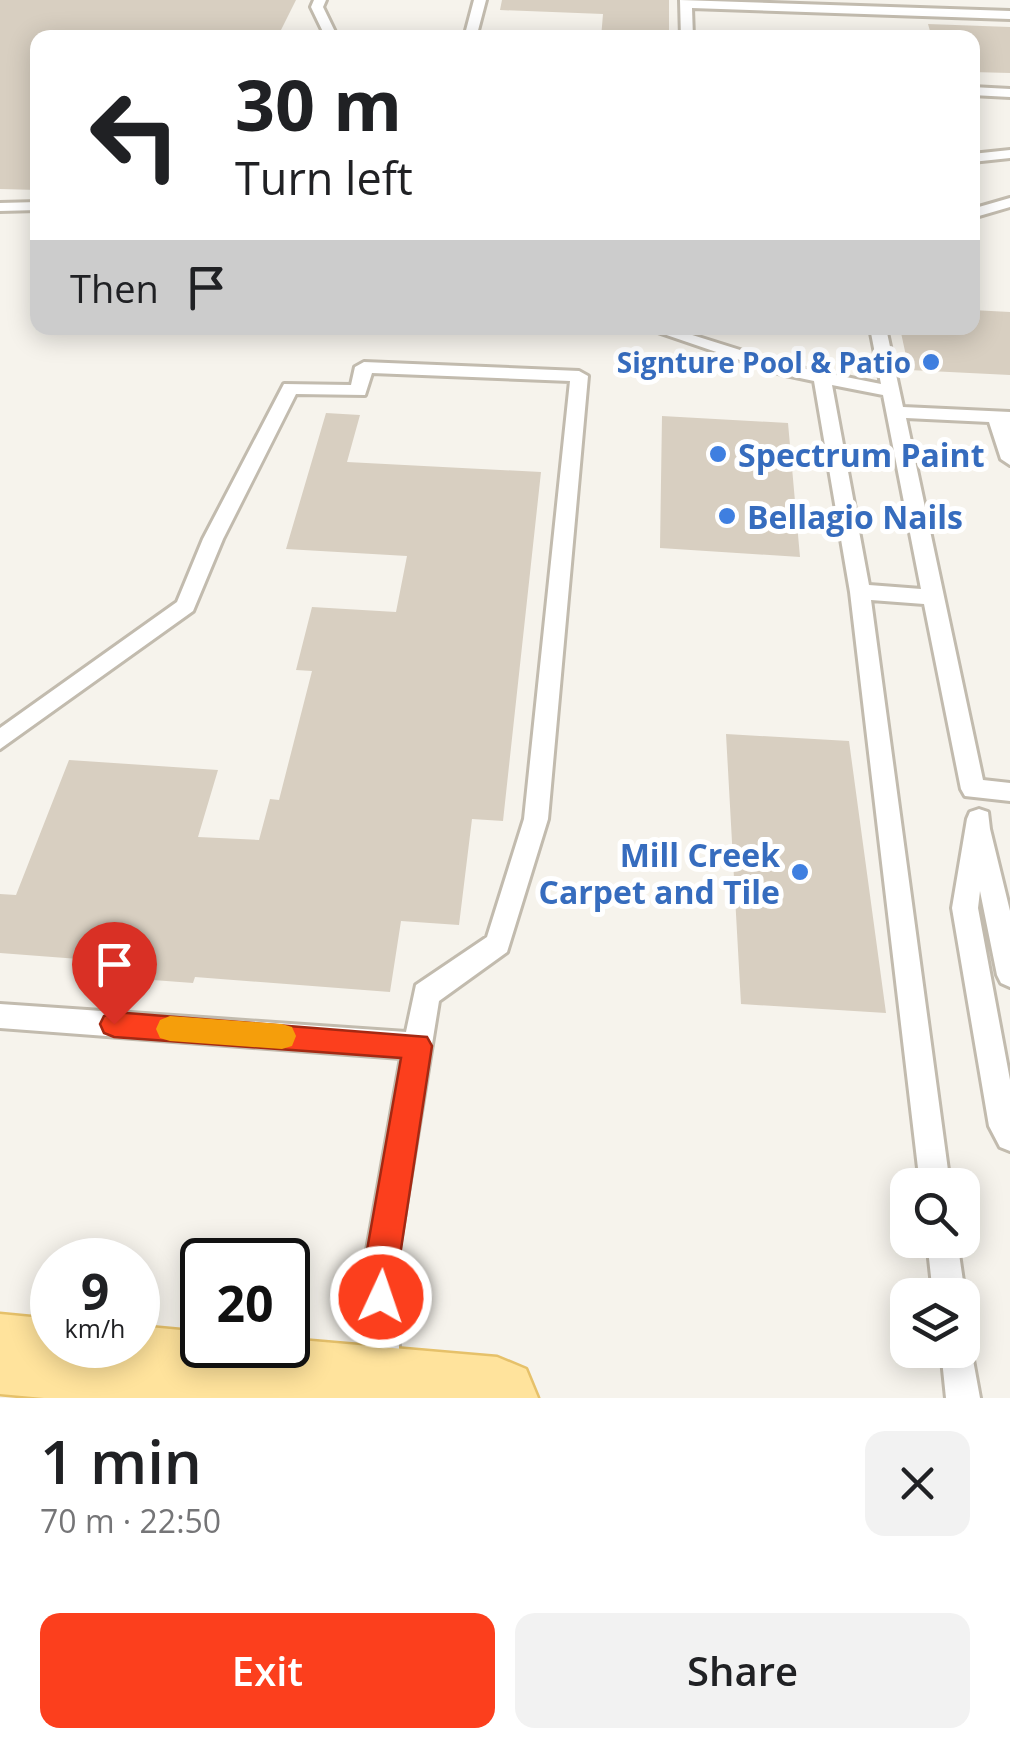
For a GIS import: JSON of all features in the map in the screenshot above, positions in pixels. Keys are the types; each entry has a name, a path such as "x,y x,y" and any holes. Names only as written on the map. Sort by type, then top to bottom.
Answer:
{"main road":[{"path":"0,1354 497,1398"}],"lane":[{"path":"320,0 317,7 328,30"},
{"path":"472,30 480,0"},
{"path":"687,30 686,2 1010,15"},
{"path":"980,92 1010,93"},
{"path":"980,157 1010,154"},
{"path":"980,211 1010,202"},
{"path":"0,208 30,206"},
{"path":"675,335 894,402 1004,417 1010,459"},
{"path":"880,335 1010,975"},
{"path":"0,740 186,606 213,540 290,388 358,391 364,367 579,376 536,819 498,944 426,994 380,1267 383,1388"},
{"path":"822,378 860,592 933,1168"},
{"path":"860,592 934,597"},
{"path":"973,789 1010,792"},
{"path":"979,818 965,908 1004,1126 1010,1138"},
{"path":"0,1016 418,1046"},
{"path":"959,1368 963,1398"}],"building":[{"path":"0,0 296,0 281,30 30,30 30,190 0,189"},
{"path":"502,0 669,0 669,30 602,30 603,14 500,10"},
{"path":"928,24 1010,27 1010,73 980,72 980,30 930,30"},
{"path":"980,310 1010,312 1010,375 909,370 902,335 980,335"},
{"path":"326,413 360,415 347,462 541,472 503,821 472,819 459,925 401,921 390,992 195,977 193,983 153,980 157,965 0,953 0,894 16,895 69,760 218,770 198,837 259,840 270,799 279,800 312,671 296,670 312,607 396,612 407,556 286,549"},
{"path":"662,416 788,423 800,557 660,548"},
{"name":"Mill Creek Carpet and Tile","path":"726,734 849,741 886,1013 741,1004"}],"slow traffic":[{"path":"170,1029 282,1036"}],"place":[{"name":"Signture Pool & Patio","path":"931,362"},
{"name":"Spectrum Paint","path":"718,454"},
{"name":"Bellagio Nails","path":"727,516"},
{"name":"Mill Creek Carpet and Tile","path":"800,872"}],"route":[{"path":"114,1024 418,1046 380,1267 381,1297"}]}
